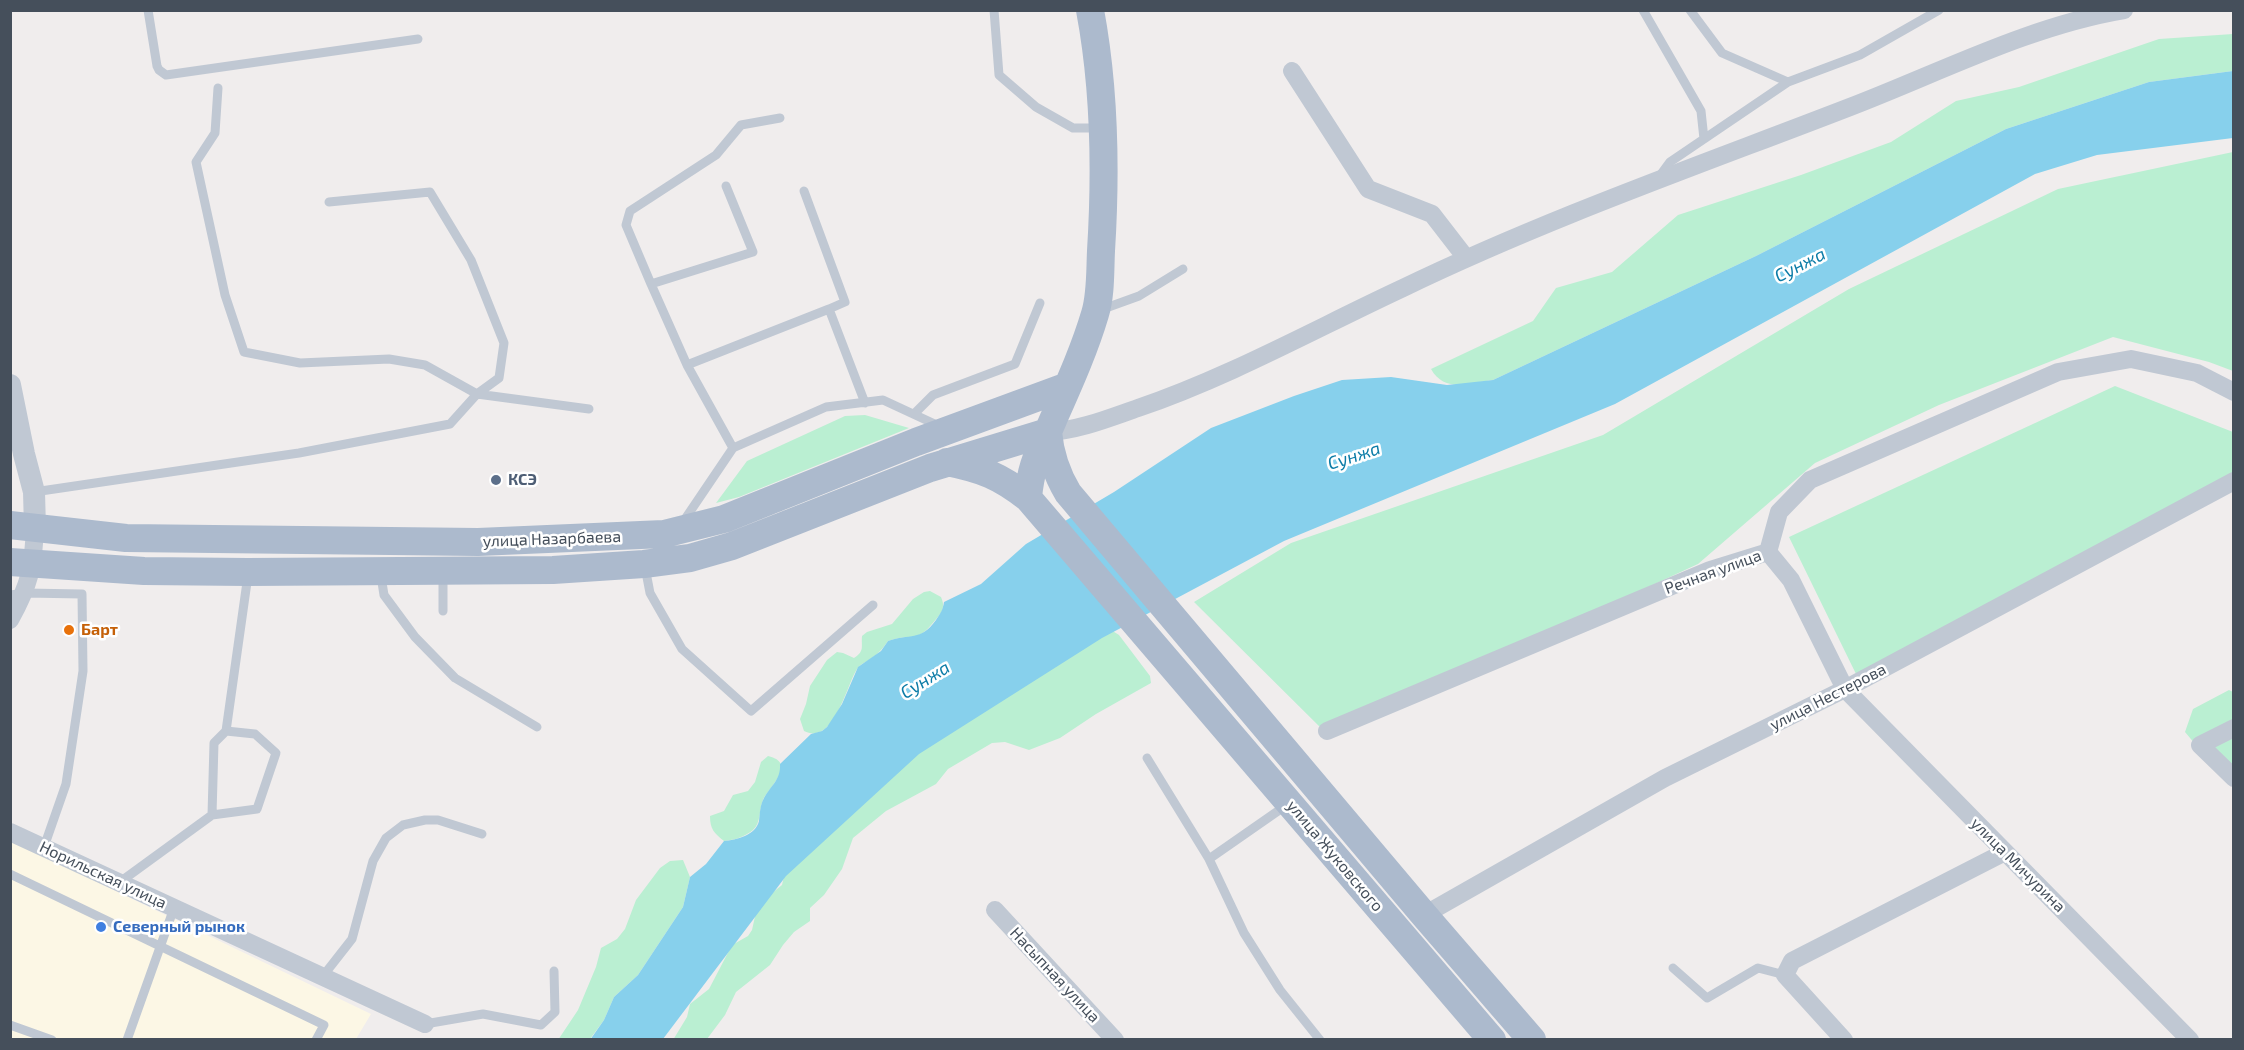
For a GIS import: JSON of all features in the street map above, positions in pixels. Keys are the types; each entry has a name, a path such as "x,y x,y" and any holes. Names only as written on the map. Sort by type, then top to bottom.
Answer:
{"main road":[{"path":"1036,508 1034,464 1068,386 1096,311 1103,220 1103,128 1098,63 1090,10"},
{"name":"улица Назарбаева","path":"23,527 126,538 478,542 664,534 723,519 1068,386"},
{"path":"961,426 1028,427 1048,432"},
{"path":"1048,432 1054,466 1068,493 1532,1040"},
{"name":"улица Назарбаева","path":"22,563 144,571 248,572 553,570 645,564 690,558 732,546 946,462 1048,432"},
{"name":"улица Жуковского","path":"946,462 988,472 1007,481 1036,508 1179,672 1492,1040"}],"street":[{"path":"1048,432 1065,431 1094,424 1181,393 1466,258 1658,179 2056,26 2124,10"},
{"path":"1292,71 1368,189 1432,214 1466,258"},
{"name":"Речная улица","path":"1328,730 1710,570 1768,552 1779,512 1810,480 2058,372 2131,359 2198,374 2234,392"},
{"path":"10,385 17,454 34,492 23,527 18,594 10,620"},
{"name":"улица Нестерова","path":"1424,915 1665,778 1845,689 2234,481"},
{"name":"улица Мичурина","path":"1768,552 1791,580 1845,689 2188,1039"},
{"path":"2234,728 2200,745 2234,778"},
{"name":"Норильская улица","path":"10,832 425,1024"},
{"path":"1844,1040 1785,975 1792,961 2005,852"},
{"name":"Насыпная улица","path":"995,910 1115,1040"}],"lane":[{"path":"148,10 157,66 166,75 418,39"},
{"path":"994,10 999,75 1036,107 1073,128 1103,128"},
{"path":"1643,10 1701,111 1704,139"},
{"path":"1690,10 1722,53 1788,82"},
{"path":"1658,179 1670,162 1788,82 1860,55 1939,10"},
{"path":"218,88 214,133 196,162 225,295 244,352 300,363 389,359 425,365 477,394 589,408"},
{"path":"733,448 687,365 626,225 630,211 716,155 741,125 780,118"},
{"path":"651,284 753,252 726,186"},
{"path":"687,365 845,302 804,191"},
{"path":"34,492 299,453 450,424 477,394 499,378 504,343 471,260 430,192 329,202"},
{"path":"1096,311 1139,296 1184,269"},
{"path":"914,414 933,395 1015,364 1040,303"},
{"path":"829,309 865,402"},
{"path":"677,531 733,448 826,407 883,400 914,414 961,426"},
{"path":"645,564 650,593 682,649 751,711 873,605"},
{"path":"380,570 384,595 415,637 455,678 537,727"},
{"path":"443,611 444,570"},
{"path":"212,815 214,742 226,731 248,572"},
{"path":"18,594 82,594 82,671 66,784 44,847"},
{"path":"120,882 212,815 257,809 276,753 255,734 226,731"},
{"path":"1147,758 1209,859 1244,933 1280,990 1320,1040"},
{"path":"1209,859 1290,803"},
{"path":"323,976 352,939 373,861 386,837 404,825 425,820 438,820 482,834"},
{"path":"10,874 324,1025 316,1040"},
{"path":"127,1040 174,908"},
{"path":"1673,968 1707,998 1758,968 1785,975"},
{"path":"425,1024 483,1014 541,1025 555,1012 554,971"},
{"path":"10,1025 52,1040"}],"shaded area":[{"name":"Северный рынок","path":"10,840 371,1014 356,1039 11,1039"}],"green space":[{"path":"2233,34 2233,71 2149,82 2006,129 1756,256 1493,380 1450,384 1436,376 1431,369 1533,321 1556,288 1612,272 1678,215 1801,175 1891,142 1956,101 2019,87 2159,39"},
{"path":"2233,152 2233,371 2209,362 2113,337 1939,405 1815,463 1698,564 1328,735 1194,602 1291,543 1603,435 1849,289 2058,189"},
{"path":"2115,386 2233,432 2233,479 1857,676 1789,537"},
{"path":"865,415 909,428 739,497 716,503 747,461 845,416"},
{"path":"930,591 941,597 943,608 930,626 919,635 888,641 877,654 857,669 838,712 831,722 823,730 814,733 804,731 800,719 810,686 827,660 837,652 854,658 861,651 862,636 867,632 892,624 913,599"},
{"path":"1111,630 1119,635 1150,676 1151,683 1096,714 1060,738 1029,750 1005,742 992,743 948,769 936,784 886,811 853,838 842,869 824,895 810,908 810,921 794,932 770,965 736,992 725,1015 707,1039 673,1040 687,1017 690,1004 709,989 732,945 748,936 752,930 756,912 767,897 782,885 786,868 882,769"},
{"path":"2229,690 2233,692 2233,780 2226,781 2185,732 2193,709"},
{"path":"768,756 777,759 781,764 781,770 763,800 756,827 746,835 724,841 713,830 710,816 724,811 733,795 748,791 755,782 761,762"},
{"path":"683,860 690,877 683,907 638,975 614,997 604,1020 590,1039 558,1040 578,1010 596,967 601,948 617,939 625,929 636,900 660,868 670,861"}],"water":[{"name":"Сунжа","path":"2233,71 2233,138 2097,155 2035,174 1615,404 1284,541 1102,638 919,754 786,876 663,1039 590,1040 604,1020 614,997 638,975 683,907 690,877 706,864 724,841 740,838 754,830 759,821 763,801 779,774 780,764 811,734 827,727 842,704 858,667 881,651 888,641 914,636 925,631 939,616 944,602 981,584 1026,544 1114,492 1211,428 1342,380 1391,377 1447,385 1493,380 1756,256 2006,129 2149,82"}],"place":[{"name":"КСЭ","path":"496,480"},
{"name":"Барт","path":"69,630"},
{"name":"Северный рынок","path":"101,927"}]}
